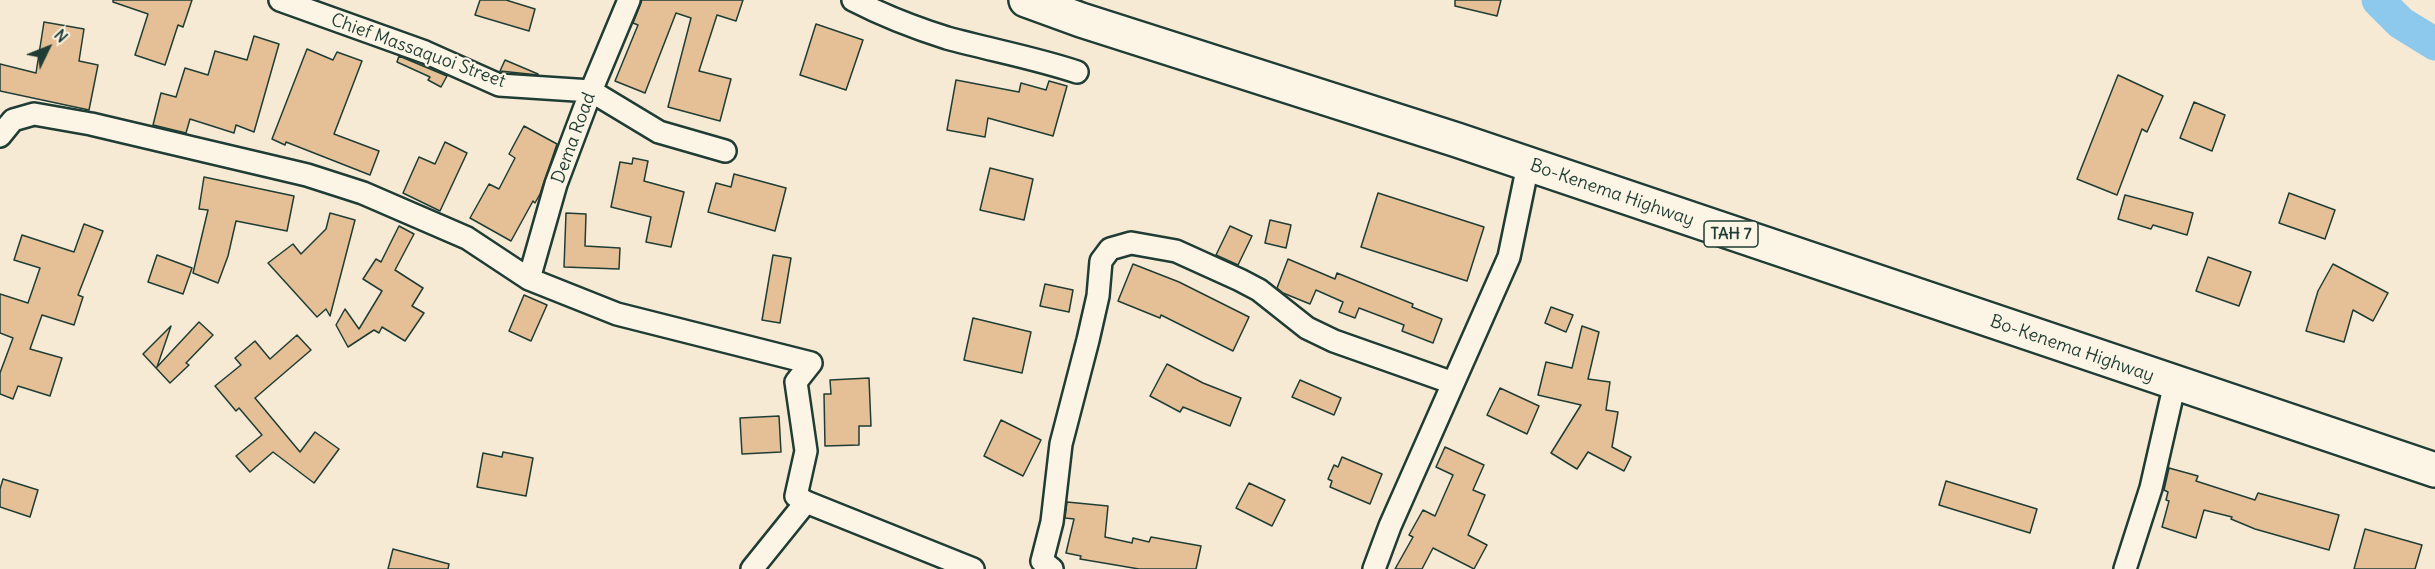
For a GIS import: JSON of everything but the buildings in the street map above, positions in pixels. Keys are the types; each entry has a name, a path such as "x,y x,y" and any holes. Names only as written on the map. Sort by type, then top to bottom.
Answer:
{"highway":[{"name":"Bo-Kenema Highway","path":"1026,0 1081,20 1457,140 2435,470"}],"street":[{"name":"Chief Massaquoi Street","path":"280,0 425,52 499,85 591,91 659,132 725,151"},
{"name":"Dema Road","path":"529,279 556,184 629,0"},
{"path":"853,0 872,10 946,37 1047,62 1077,72"},
{"path":"0,136 13,120 34,114 91,124 307,175 363,193 467,238 529,279 616,314 811,363 796,382 806,451 796,496 973,569"},
{"path":"1374,569 1390,526 1509,257 1528,165"},
{"path":"1042,566 1052,522 1061,444 1098,296 1101,261 1110,249 1131,243 1176,251 1259,290 1307,328 1334,341 1453,383"},
{"path":"2125,569 2151,488 2175,383"},
{"path":"753,569 806,502"}],"waterway":[{"path":"2378,0 2401,23 2435,44"}]}
